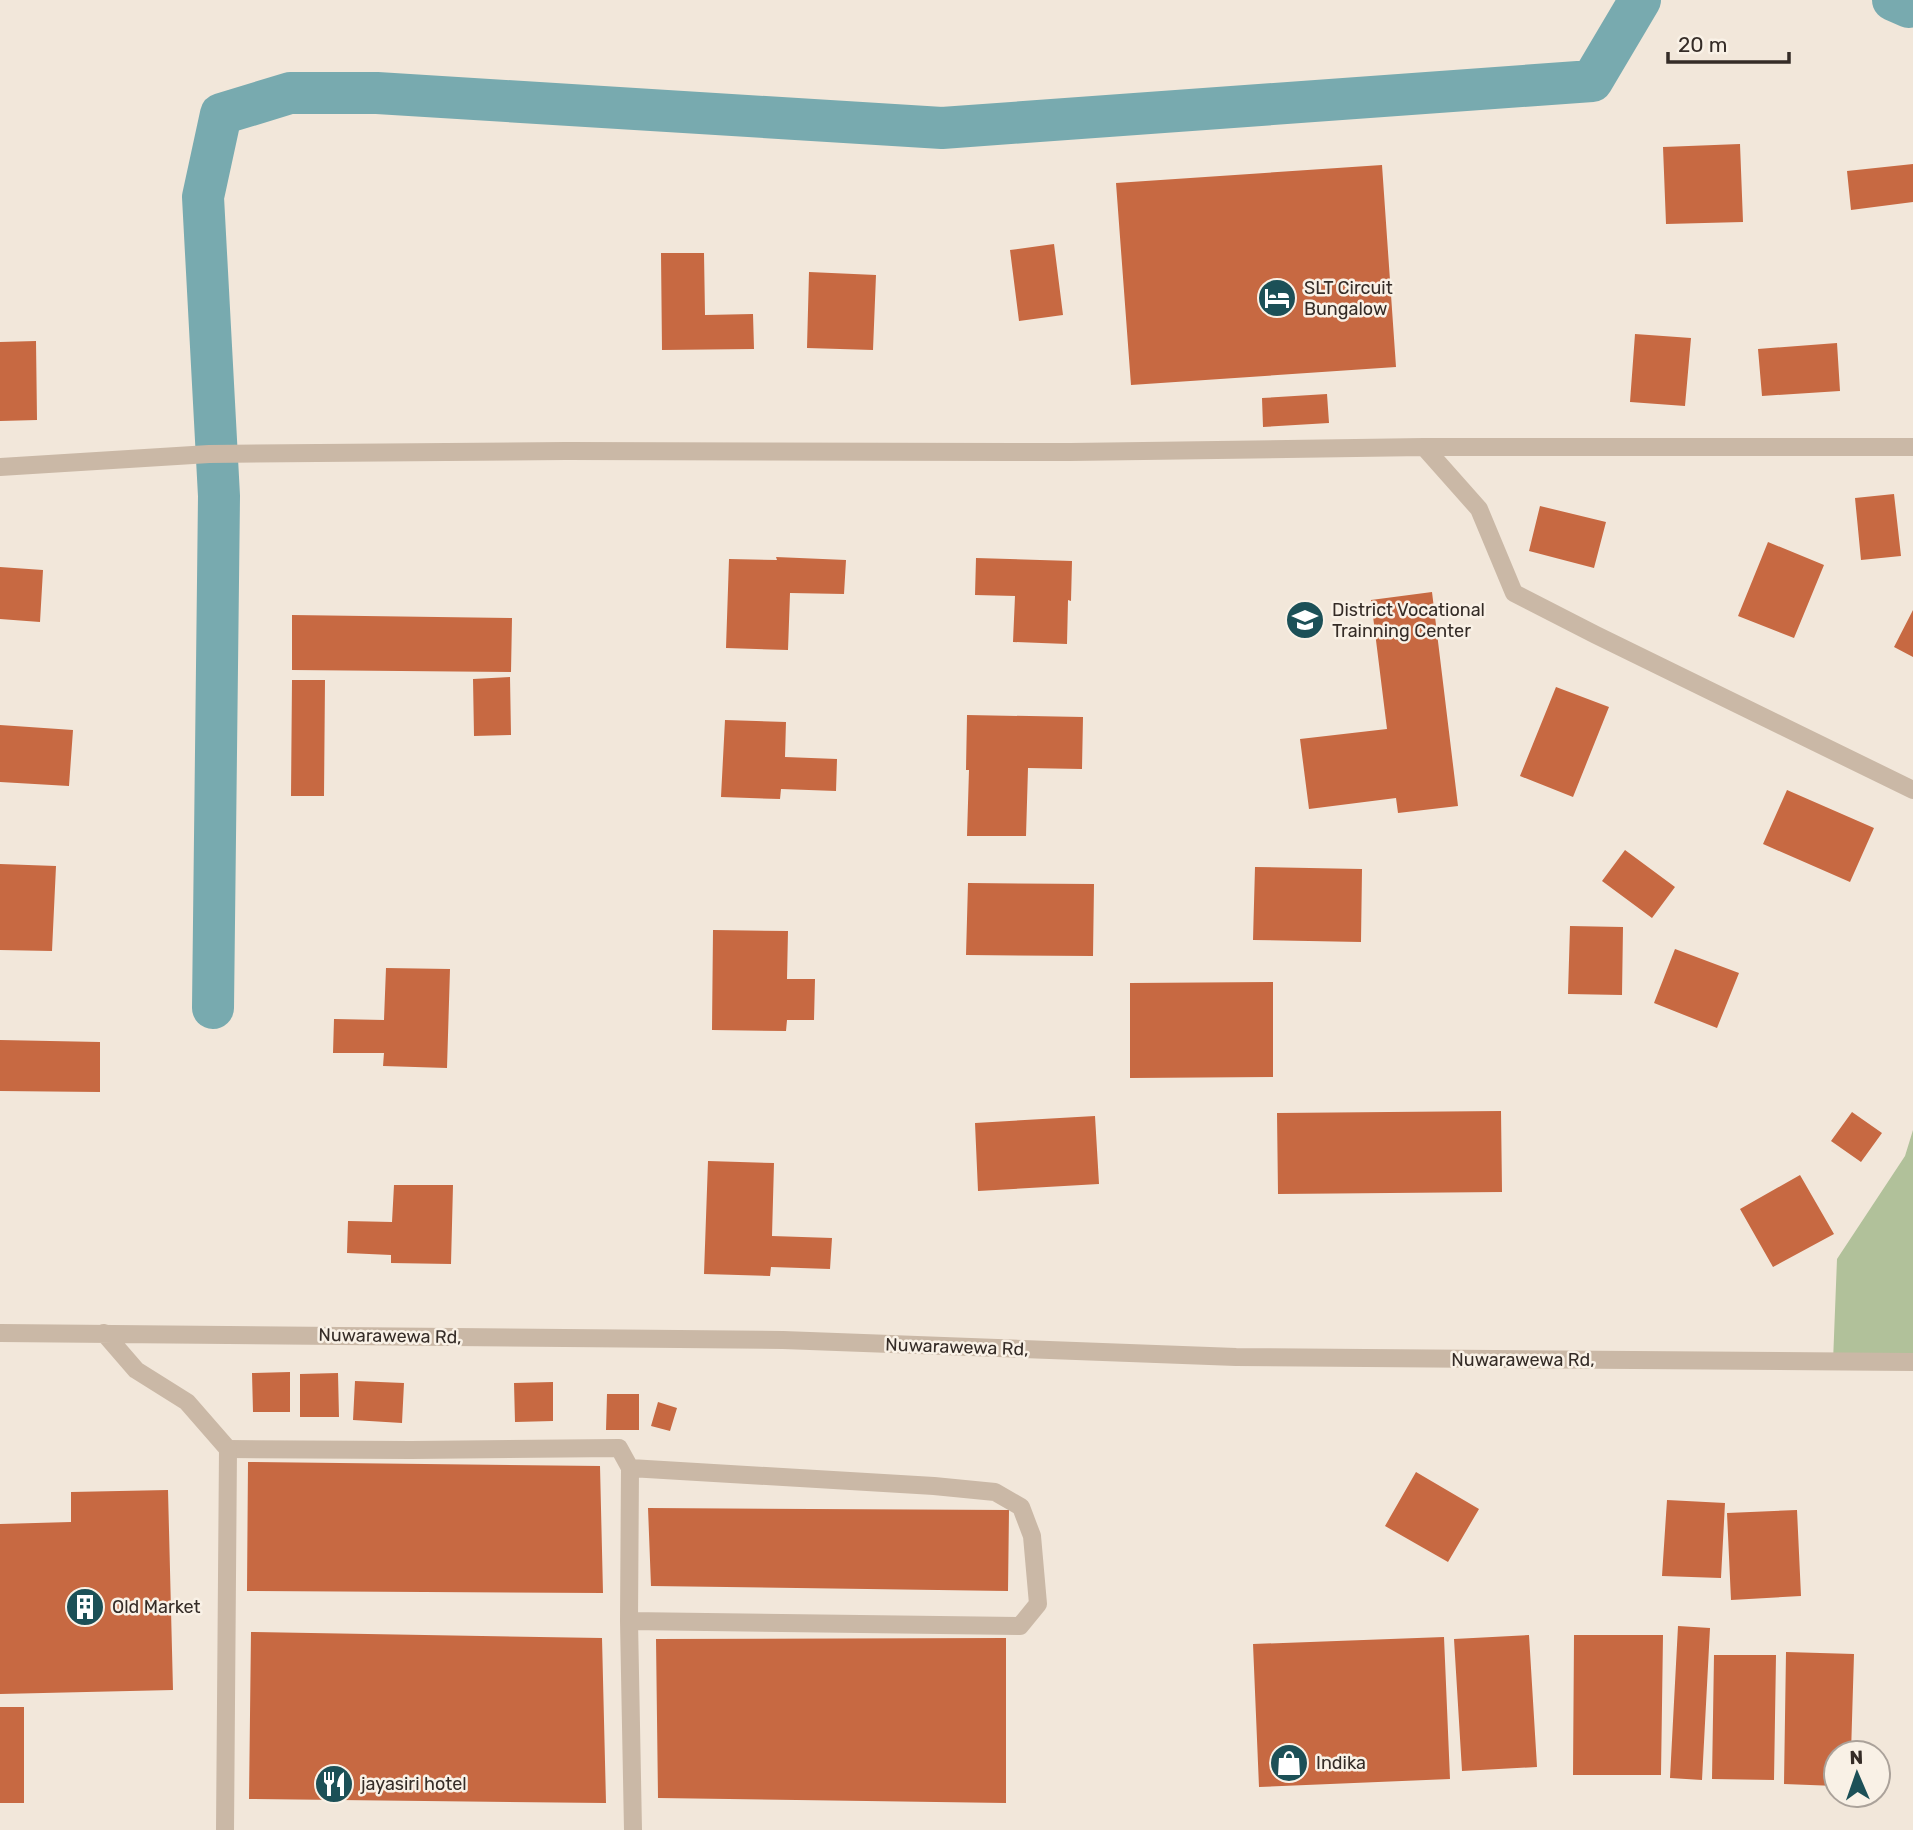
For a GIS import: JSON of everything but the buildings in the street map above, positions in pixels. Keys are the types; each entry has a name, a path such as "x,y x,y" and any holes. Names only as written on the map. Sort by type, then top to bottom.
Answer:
{"street":[{"path":"1424,447 1479,509 1514,593 1913,790"},
{"path":"0,467 209,454 1913,447"},
{"name":"Nuwarawewa Rd,","path":"0,1333 783,1340 1236,1357 1913,1362"},
{"path":"104,1333 136,1370 187,1402 228,1449 225,1830"},
{"path":"228,1449 619,1448 630,1468 629,1621 633,1830"},
{"path":"629,1621 1020,1626 1038,1604 1032,1536 1021,1507 995,1492 630,1468"}],"green space":[{"path":"1913,1130 1913,1362 1833,1362 1837,1259 1905,1156"}],"waterway":[{"path":"213,1008 219,496 203,197 221,114 290,93 377,93 942,128 1592,81 1640,0"},
{"path":"1893,0 1909,7 1912,0"}],"place":[{"name":"SLT Circuit Bungalow","path":"1277,298"},
{"name":"District Vocational Trainning Center","path":"1305,620"},
{"name":"Old Market","path":"85,1607"},
{"name":"Indika","path":"1289,1763"},
{"name":"jayasiri hotel","path":"334,1784"}]}
